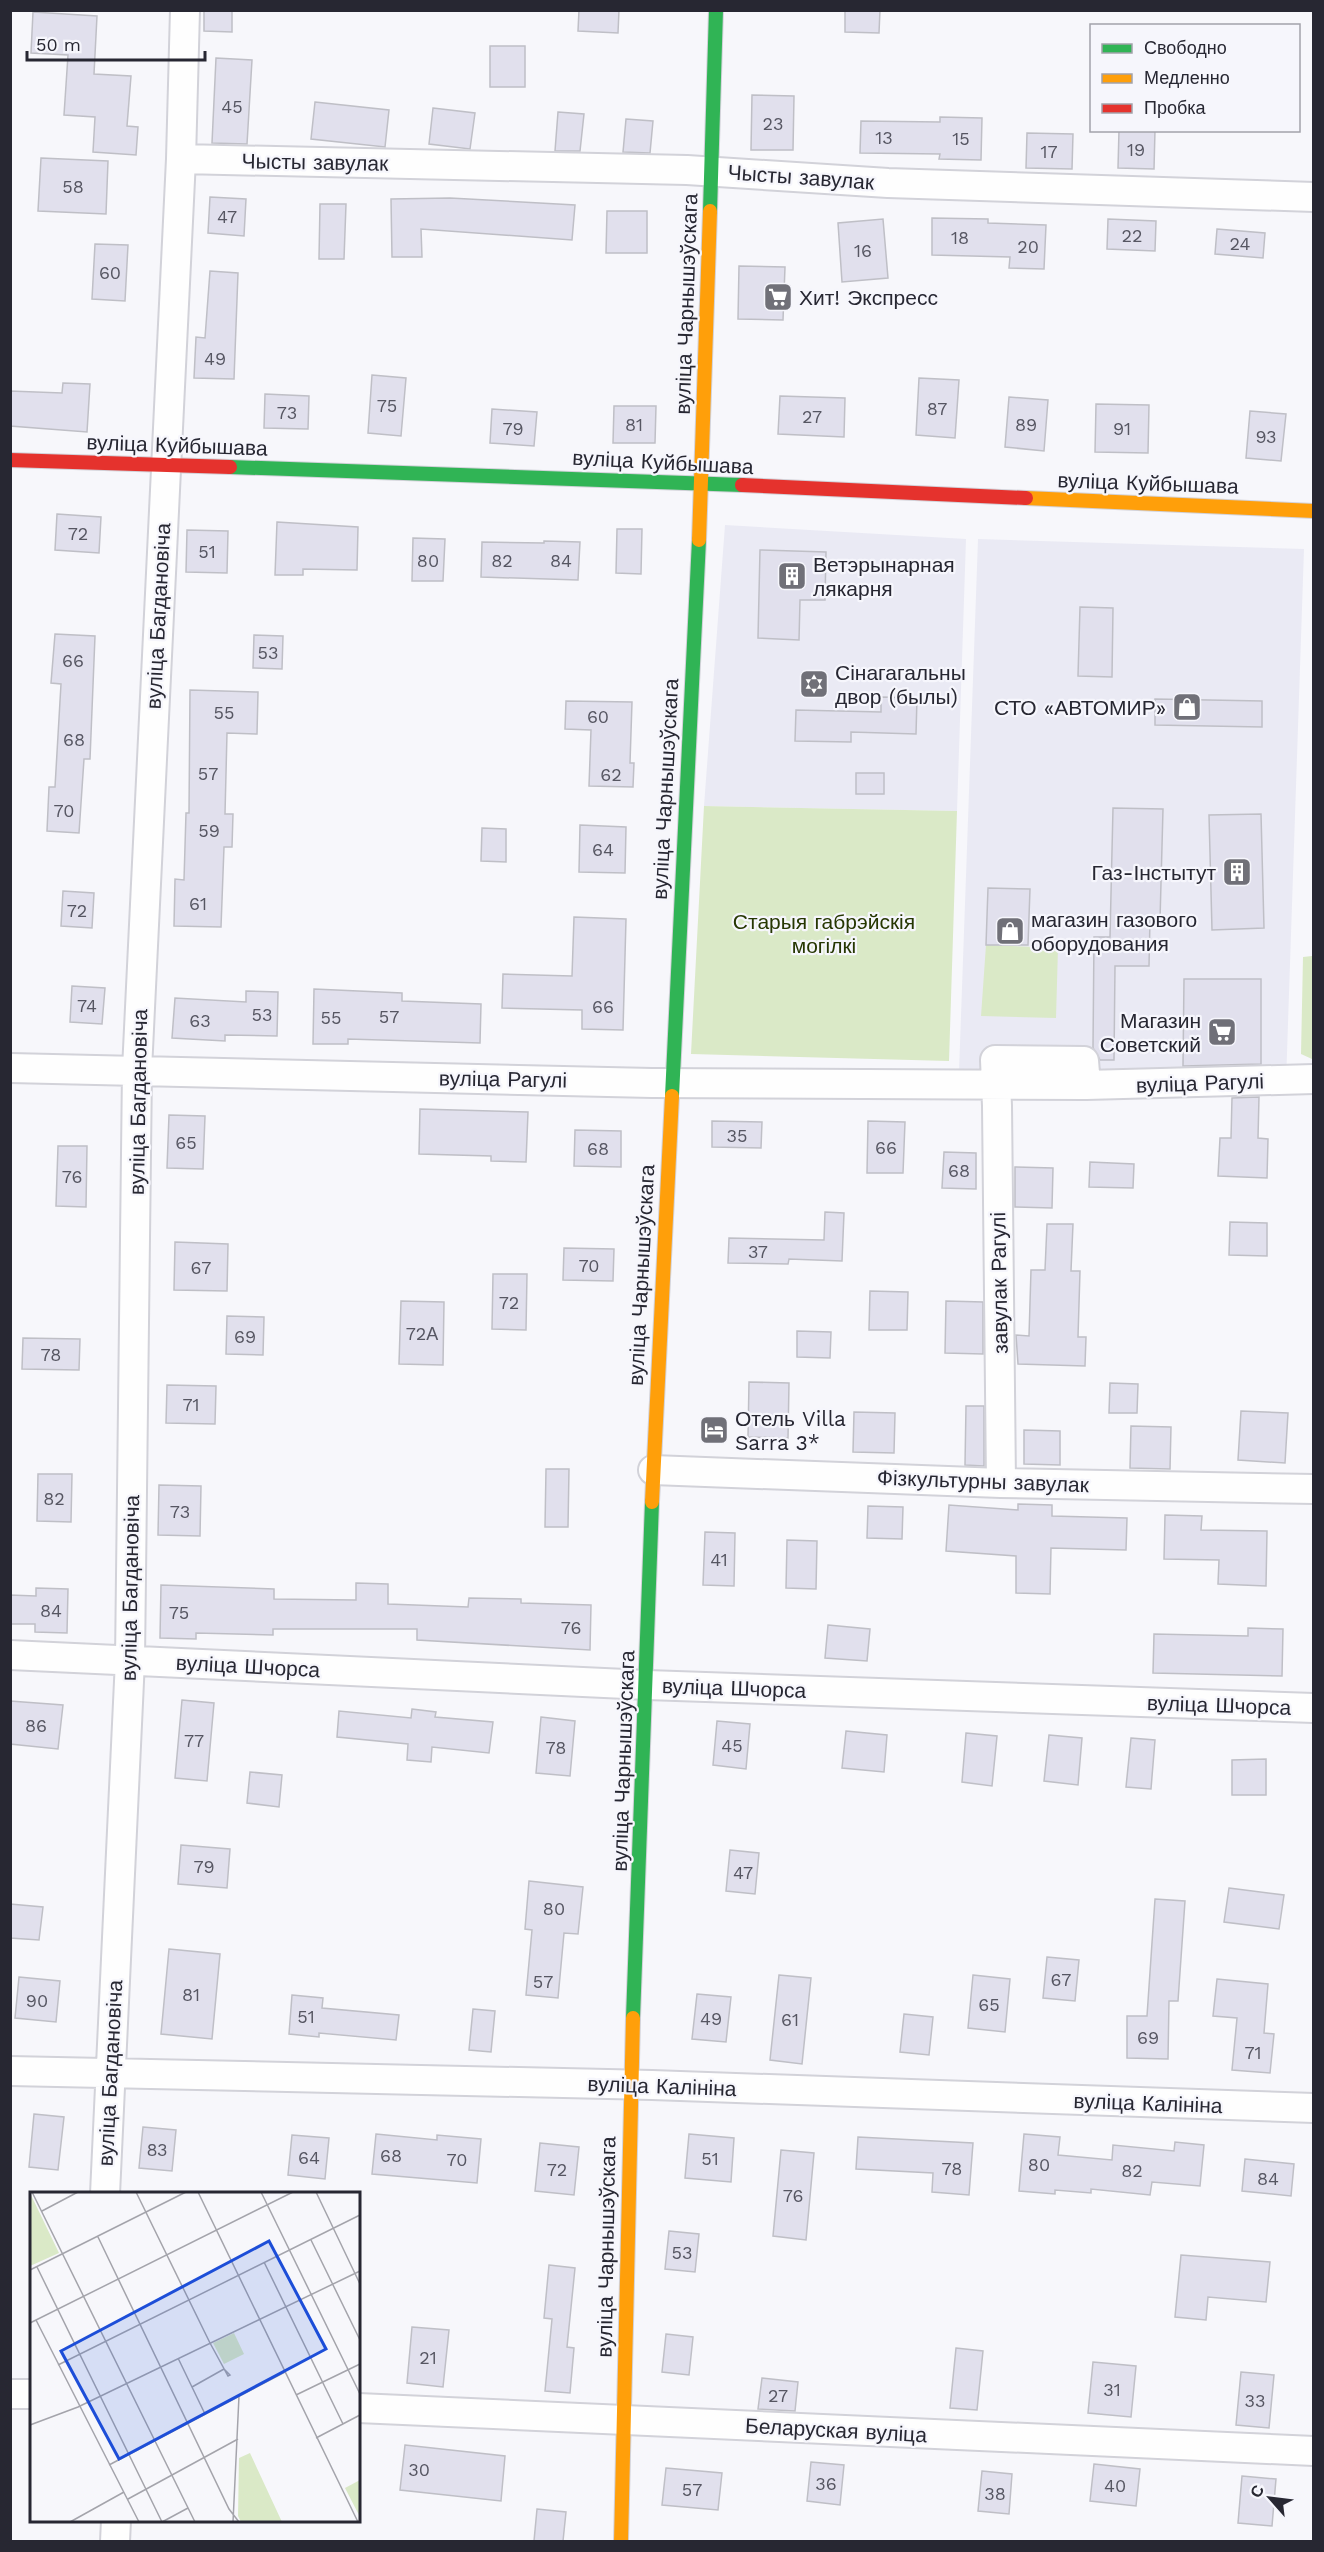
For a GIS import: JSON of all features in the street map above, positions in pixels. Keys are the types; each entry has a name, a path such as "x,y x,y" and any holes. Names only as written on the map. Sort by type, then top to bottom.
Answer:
{"main road":[{"name":"вуліца Чарнышэўскага","path":"621,2541 631,2085 654,1470 670,1083 702,485 716,10"},
{"name":"вуліца Куйбышава","path":"10,460 702,485 1314,511"}],"street":[{"name":"вуліца Багдановіча","path":"105,2192 130,1660 137,1070 181,159 184,10"},
{"name":"Чысты завулак","path":"181,159 710,171 888,183 1314,197"},
{"name":"вуліца Рагулі","path":"10,1068 670,1083 1086,1085 1303,1080"},
{"name":"завулак Рагулі","path":"995,1084 1002,1483"},
{"name":"Фізкультурны завулак","path":"654,1470 1002,1483 1314,1489"},
{"name":"вуліца Шчорса","path":"10,1655 647,1685 1314,1708"},
{"name":"вуліца Калініна","path":"10,2071 631,2085 1314,2108"},
{"path":"10,2394 30,2394"},
{"name":"Беларуская вуліца","path":"360,2408 1314,2451"},
{"path":"115,2541 116,2522"}],"shaded area":[{"path":"725,525 966,539 957,811 704,806"},
{"path":"978,539 1304,549 1286,1083 959,1072"}],"green space":[{"name":"Старыя габрэйскія могілкі","path":"704,806 957,811 949,1061 691,1054"},
{"path":"986,945 1058,948 1056,1018 981,1016"},
{"path":"1312,956 1312,1059 1301,1054 1303,957"}],"building":[{"path":"204,10 232,10 232,32 204,31"},
{"path":"579,10 619,10 618,33 578,31"},
{"path":"845,10 880,10 879,33 845,32"},
{"path":"33,12 97,16 94,74 131,76 127,126 138,127 136,155 93,152 95,117 64,115 68,55 31,53"},
{"path":"490,46 525,46 525,87 490,87"},
{"path":"216,58 252,60 247,144 212,143"},
{"path":"752,95 794,96 793,150 751,150"},
{"path":"315,102 389,110 385,147 311,139"},
{"path":"433,108 475,113 470,149 429,144"},
{"path":"558,112 584,114 580,151 555,151"},
{"path":"940,117 982,118 981,160 939,159 940,154 860,153 861,121 940,122"},
{"path":"626,119 653,121 650,153 623,152"},
{"path":"1119,132 1155,132 1154,169 1118,168"},
{"path":"1027,133 1073,134 1072,169 1026,168"},
{"path":"41,158 108,161 106,214 38,211"},
{"path":"210,197 246,199 244,236 208,233"},
{"path":"450,198 575,205 572,240 421,229 422,257 392,257 391,199"},
{"path":"320,204 346,204 344,259 319,259"},
{"path":"607,211 647,211 647,253 606,253"},
{"path":"932,218 988,219 988,223 1046,225 1044,269 1009,268 1010,257 932,255"},
{"path":"883,219 888,278 842,282 838,223"},
{"path":"1108,219 1156,221 1155,251 1107,249"},
{"path":"1217,229 1265,233 1263,258 1215,254"},
{"path":"95,244 128,245 125,301 92,299"},
{"path":"739,266 785,267 783,320 738,319"},
{"path":"210,271 238,273 234,379 194,378 196,337 205,338"},
{"path":"372,375 406,378 401,436 368,433"},
{"path":"919,378 959,380 955,438 916,435"},
{"path":"63,383 90,384 87,432 10,426 10,391 62,393"},
{"path":"265,394 309,396 308,429 264,428"},
{"path":"780,396 845,398 844,437 778,434"},
{"path":"1009,397 1048,400 1044,451 1005,447"},
{"path":"1096,404 1149,405 1148,453 1095,452"},
{"path":"614,406 656,406 655,443 613,443"},
{"path":"492,409 537,412 534,446 490,443"},
{"path":"1250,411 1286,414 1281,461 1246,458"},
{"path":"57,514 101,517 99,553 55,550"},
{"path":"277,522 358,527 357,570 303,569 303,575 275,575"},
{"path":"617,529 642,529 641,574 616,573"},
{"path":"187,530 228,531 227,573 186,572"},
{"path":"413,538 445,539 443,581 412,581"},
{"path":"544,541 580,542 578,580 481,577 482,542 544,543"},
{"name":"Ветэрынарная лякарня","path":"760,550 826,552 825,600 800,600 799,640 758,638"},
{"path":"1080,607 1113,608 1112,677 1078,676"},
{"path":"55,634 95,636 90,759 84,759 79,833 47,831 49,787 55,787 61,684 51,683"},
{"path":"254,635 283,636 282,669 253,668"},
{"path":"190,690 258,692 257,734 227,733 225,814 233,814 232,847 224,847 221,927 174,926 175,879 184,880 186,813 189,813"},
{"path":"881,697 917,698 916,734 851,732 851,742 795,741 796,710 881,712"},
{"path":"1155,699 1262,701 1262,727 1155,725"},
{"path":"566,701 632,702 630,763 634,763 633,787 589,786 591,730 565,729"},
{"path":"856,773 884,773 884,794 856,794"},
{"path":"1113,808 1163,809 1160,920 1150,919 1149,966 1115,966 1114,1060 1100,1060 1093,1048 1094,937 1110,937"},
{"name":"Газ-Інстытут","path":"1261,814 1264,928 1212,930 1209,815"},
{"path":"580,825 626,827 625,873 579,872"},
{"path":"482,828 506,829 506,862 481,861"},
{"path":"988,888 1030,889 1028,945 986,945"},
{"path":"63,891 94,893 92,928 61,926"},
{"path":"574,917 626,919 623,1030 582,1029 582,1010 502,1008 503,974 572,976"},
{"name":"Магазин Советский","path":"1184,979 1261,979 1261,1064 1183,1066"},
{"path":"72,986 105,988 102,1024 70,1022"},
{"path":"314,989 402,993 402,1001 481,1004 480,1043 348,1039 348,1044 313,1044"},
{"path":"246,991 278,992 277,1036 225,1035 225,1041 172,1038 175,998 246,1002"},
{"path":"1259,1097 1258,1138 1268,1139 1267,1178 1218,1176 1220,1138 1231,1138 1232,1098"},
{"path":"420,1109 528,1112 526,1162 491,1161 491,1156 419,1154"},
{"path":"169,1115 205,1116 203,1169 167,1168"},
{"path":"712,1121 762,1122 761,1148 712,1147"},
{"path":"868,1121 905,1122 903,1173 867,1173"},
{"path":"575,1130 621,1131 621,1167 574,1166"},
{"path":"58,1146 87,1146 86,1207 56,1206"},
{"path":"944,1152 976,1153 976,1189 942,1188"},
{"path":"1090,1162 1134,1164 1133,1188 1089,1187"},
{"path":"1015,1167 1053,1168 1052,1208 1015,1207"},
{"path":"825,1212 844,1213 842,1261 789,1259 788,1264 728,1263 729,1238 824,1240"},
{"path":"1230,1222 1267,1223 1267,1256 1229,1255"},
{"path":"1047,1224 1073,1224 1071,1271 1080,1271 1078,1337 1086,1337 1085,1366 1018,1364 1016,1335 1029,1336 1031,1270 1045,1270"},
{"path":"175,1242 228,1244 227,1291 174,1290"},
{"path":"564,1248 614,1249 613,1281 563,1280"},
{"path":"493,1274 527,1274 526,1330 492,1329"},
{"path":"870,1291 908,1292 907,1330 869,1330"},
{"path":"401,1301 444,1302 443,1365 399,1364"},
{"path":"946,1301 983,1302 983,1354 945,1353"},
{"path":"227,1316 264,1317 263,1355 226,1354"},
{"path":"797,1331 831,1332 830,1358 797,1357"},
{"path":"23,1338 80,1339 79,1370 22,1369"},
{"path":"749,1382 789,1383 788,1438 748,1437"},
{"path":"1110,1383 1138,1384 1137,1413 1109,1413"},
{"path":"167,1385 216,1386 215,1424 166,1423"},
{"path":"966,1406 984,1406 984,1466 965,1465"},
{"path":"1241,1411 1288,1413 1285,1463 1238,1460"},
{"path":"854,1412 895,1413 894,1453 853,1452"},
{"path":"1131,1426 1171,1427 1170,1469 1130,1468"},
{"path":"1024,1430 1060,1431 1060,1465 1024,1464"},
{"path":"546,1469 569,1469 568,1527 545,1527"},
{"path":"38,1474 72,1474 71,1522 37,1521"},
{"path":"159,1485 201,1486 200,1536 158,1535"},
{"path":"1018,1504 1052,1505 1052,1516 1127,1518 1126,1550 1051,1548 1050,1594 1016,1593 1016,1556 946,1551 949,1505 1018,1510"},
{"path":"868,1506 903,1507 902,1539 867,1538"},
{"path":"1165,1515 1202,1516 1201,1530 1267,1531 1266,1586 1218,1584 1219,1560 1164,1559"},
{"path":"705,1532 735,1533 734,1586 703,1585"},
{"path":"787,1540 817,1541 816,1589 786,1588"},
{"path":"356,1583 388,1584 388,1604 468,1607 469,1598 521,1599 521,1603 591,1605 590,1650 417,1640 417,1629 273,1629 273,1635 196,1633 196,1639 160,1638 161,1585 274,1589 274,1599 356,1600"},
{"path":"36,1588 68,1589 67,1633 35,1632 35,1624 10,1624 10,1595 36,1596"},
{"path":"828,1625 870,1629 867,1661 825,1658"},
{"path":"1248,1628 1283,1629 1282,1676 1153,1673 1154,1634 1248,1636"},
{"path":"182,1700 214,1703 207,1781 175,1778"},
{"path":"10,1701 63,1705 58,1749 10,1744"},
{"path":"412,1709 436,1712 435,1717 493,1722 489,1753 432,1747 431,1762 407,1760 408,1744 337,1737 339,1711 411,1718"},
{"path":"541,1717 575,1721 570,1776 536,1773"},
{"path":"717,1721 750,1724 746,1769 713,1765"},
{"path":"846,1731 887,1735 884,1772 842,1768"},
{"path":"966,1733 997,1736 992,1786 962,1782"},
{"path":"1049,1735 1082,1738 1078,1785 1044,1781"},
{"path":"1131,1738 1155,1740 1151,1789 1126,1787"},
{"path":"1266,1759 1266,1795 1232,1795 1232,1760"},
{"path":"250,1772 282,1775 279,1807 247,1803"},
{"path":"181,1845 230,1849 227,1888 178,1884"},
{"path":"730,1850 759,1853 755,1894 726,1891"},
{"path":"529,1881 583,1887 578,1934 564,1933 558,1998 526,1995 532,1930 525,1929"},
{"path":"1229,1888 1284,1895 1279,1929 1224,1922"},
{"path":"1155,1899 1185,1901 1178,2001 1169,2001 1168,2059 1127,2058 1127,2016 1147,2016"},
{"path":"10,1904 43,1907 39,1940 10,1938"},
{"path":"169,1949 220,1954 212,2039 161,2034"},
{"path":"1047,1957 1079,1960 1075,2001 1043,1998"},
{"path":"779,1975 811,1978 802,2064 770,2060"},
{"path":"973,1975 1010,1979 1005,2032 968,2028"},
{"path":"19,1977 60,1981 56,2022 15,2018"},
{"path":"1217,1979 1268,1984 1264,2033 1274,2034 1270,2073 1232,2070 1237,2018 1213,2016"},
{"path":"697,1994 731,1997 726,2042 692,2039"},
{"path":"292,1995 323,1998 322,2008 399,2015 396,2040 319,2033 319,2037 289,2034"},
{"path":"473,2009 495,2011 491,2052 469,2050"},
{"path":"904,2014 933,2017 929,2055 900,2052"},
{"path":"34,2114 64,2117 58,2170 29,2167"},
{"path":"143,2127 176,2130 172,2171 139,2168"},
{"path":"376,2134 437,2140 437,2135 481,2139 477,2183 372,2174"},
{"path":"689,2134 734,2138 731,2182 685,2178"},
{"path":"1024,2134 1060,2137 1058,2155 1112,2160 1113,2145 1174,2151 1175,2142 1204,2145 1200,2186 1152,2182 1150,2195 1091,2189 1091,2193 1055,2190 1055,2194 1019,2191"},
{"path":"292,2135 329,2138 325,2179 288,2175"},
{"path":"858,2137 973,2143 969,2195 932,2192 933,2173 856,2169"},
{"path":"540,2143 579,2147 574,2195 535,2191"},
{"path":"781,2150 814,2153 806,2240 773,2236"},
{"path":"1245,2159 1294,2164 1291,2196 1242,2191"},
{"path":"669,2231 699,2234 695,2272 665,2269"},
{"path":"1181,2255 1270,2262 1266,2302 1208,2297 1206,2320 1175,2317"},
{"path":"549,2265 575,2268 567,2347 574,2348 570,2393 545,2391 552,2319 544,2318"},
{"path":"412,2327 449,2330 443,2387 407,2383"},
{"path":"666,2334 693,2337 689,2375 662,2372"},
{"path":"956,2348 983,2351 977,2410 950,2408"},
{"path":"1093,2362 1136,2366 1131,2417 1088,2413"},
{"path":"1241,2372 1274,2375 1269,2428 1236,2425"},
{"path":"762,2378 798,2382 795,2411 758,2409"},
{"path":"405,2445 505,2456 501,2501 400,2490"},
{"path":"811,2462 844,2465 840,2505 807,2501"},
{"path":"1094,2464 1140,2469 1136,2506 1090,2501"},
{"path":"666,2468 722,2473 718,2510 662,2505"},
{"path":"982,2471 1012,2474 1009,2514 978,2511"},
{"path":"1242,2476 1276,2479 1272,2526 1238,2523"},
{"path":"537,2509 566,2512 563,2541 534,2541"}],"traffic: fast":[{"path":"710,211 716,10"},
{"path":"230,467 742,485"},
{"path":"672,1096 699,540"},
{"path":"633,2018 652,1502"}],"traffic: slow":[{"path":"699,540 710,211"},
{"path":"1026,498 1314,511"},
{"path":"652,1502 672,1096"},
{"path":"621,2542 633,2018"}],"traffic: jam":[{"path":"10,460 230,467"},
{"path":"742,485 1026,498"}],"place":[{"name":"Хит! Экспресс","path":"778,297"},
{"name":"Ветэрынарная лякарня","path":"792,576"},
{"name":"Сінагагальны двор (былы)","path":"814,684"},
{"name":"СТО «АВТОМИР»","path":"1187,707"},
{"name":"Газ-Інстытут","path":"1237,872"},
{"name":"магазин газового оборудования","path":"1010,931"},
{"name":"Магазин Советский","path":"1222,1032"},
{"name":"Отель Villa Sarra 3*","path":"714,1430"}]}
